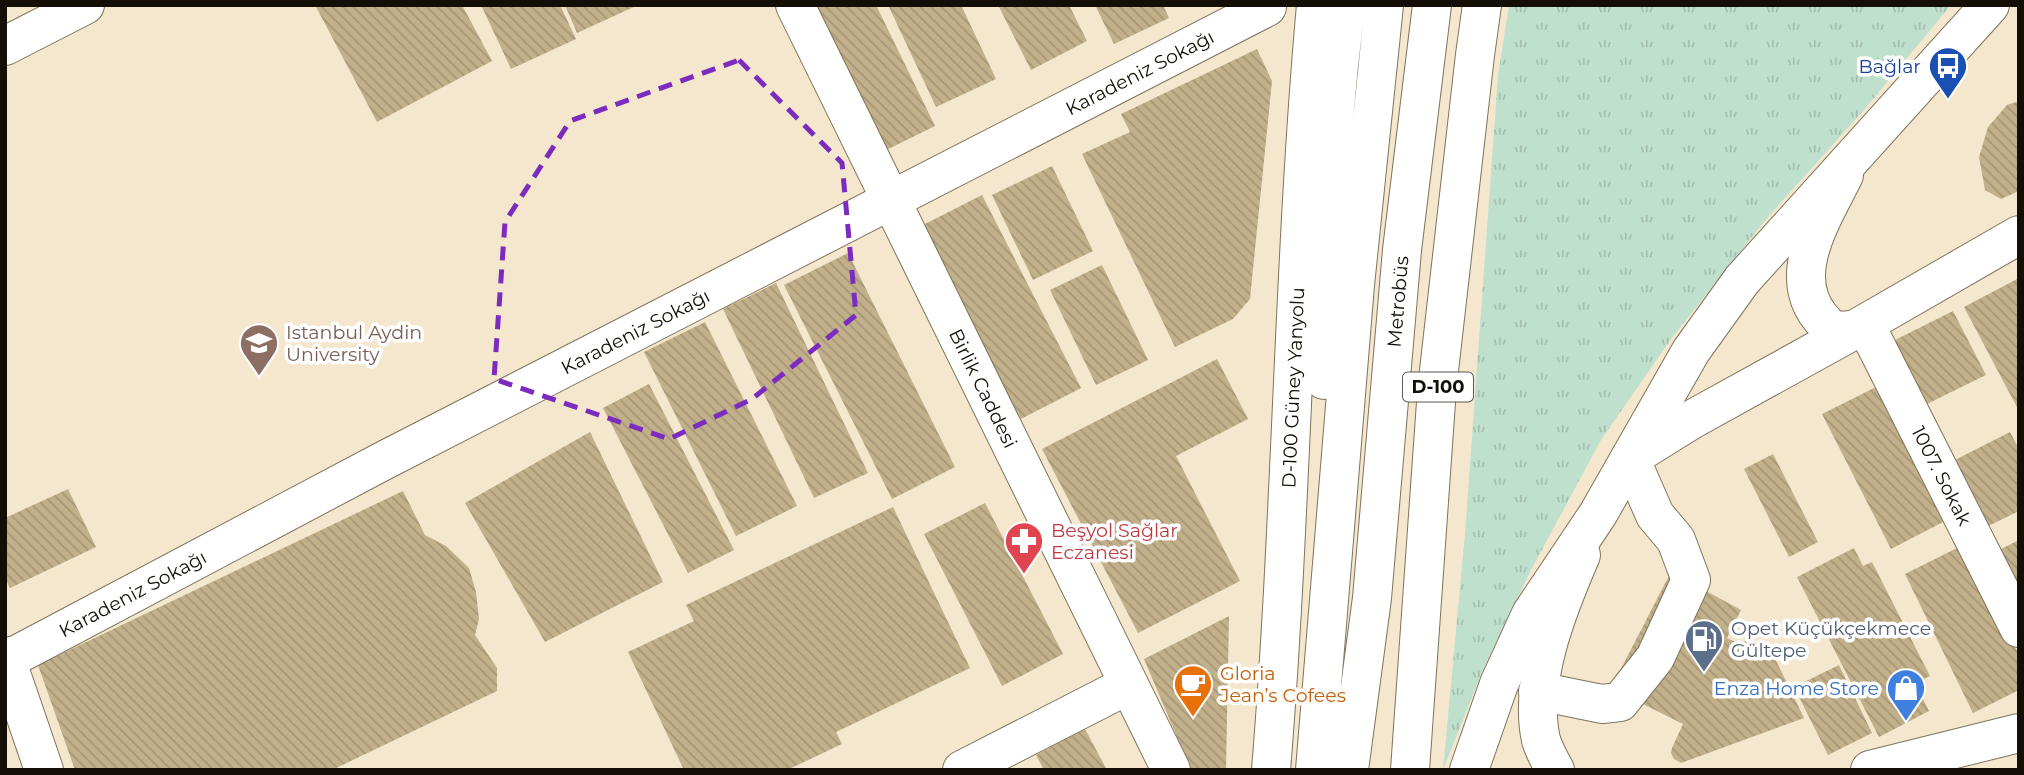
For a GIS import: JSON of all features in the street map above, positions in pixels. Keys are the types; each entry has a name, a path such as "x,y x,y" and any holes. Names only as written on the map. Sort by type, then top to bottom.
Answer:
{"main road":[{"path":"5,46 85,5"},
{"name":"Birlik Caddesi","path":"795,5 1171,770"},
{"name":"D-100 Güney Yanyolu","path":"1270,770 1289,469 1300,203 1316,5"},
{"path":"1333,543 1325,451 1326,218 1346,5"},
{"path":"1315,770 1354,285 1384,5"},
{"name":"Metrobüs","path":"1349,770 1371,598 1402,250 1432,5"},
{"name":"D-100","path":"1410,770 1437,388 1482,5"},
{"path":"1469,770 1499,684 1531,614 1598,514 1691,351 1742,280 1990,5"},
{"name":"Karadeniz Sokağı","path":"6,658 383,461 1267,7"},
{"path":"1852,160 1810,242 1806,267 1809,298 1819,319 1835,331 1860,327"},
{"path":"1630,458 1691,420 2017,240"},
{"name":"1007. Sokak","path":"1860,327 2019,628"},
{"path":"1538,691 1602,704 1620,702 1655,658 1691,580 1676,540 1656,515 1630,458"},
{"path":"1555,770 1541,741 1538,691 1565,592 1598,514"},
{"name":"Metrobüs","path":"1369,770 1371,598"},
{"path":"6,658 44,770"},
{"path":"962,770 1128,685"},
{"path":"1870,770 2019,733"}],"highlighted area":[{"path":"739,60 842,163 856,315 752,399 669,439 494,379 505,222 570,121"}],"green space":[{"path":"1509,5 1951,5 1863,111 1767,218 1671,339 1601,440 1531,570 1483,670 1443,770 1465,534 1498,75"}],"building":[{"path":"315,5 462,5 492,61 377,122"},
{"path":"481,5 560,5 576,39 511,69"},
{"path":"565,5 638,5 577,33"},
{"path":"801,5 876,5 935,126 874,156"},
{"path":"888,5 961,5 996,79 936,107"},
{"path":"998,5 1069,5 1087,41 1031,70"},
{"path":"1095,5 1163,5 1169,18 1114,44"},
{"path":"1257,49 1272,81 1250,299 1233,319 1175,347 1082,154 1130,132 1121,114"},
{"path":"2019,101 2019,191 2001,199 1985,190 1979,157 1988,127 2007,105"},
{"path":"1052,166 1093,251 1033,280 992,195"},
{"path":"982,195 1081,388 1021,419 921,226"},
{"path":"848,253 955,467 892,499 784,285"},
{"path":"1102,265 1148,360 1096,385 1050,290"},
{"path":"2019,278 2019,411 1964,307"},
{"path":"776,283 868,473 814,498 723,309"},
{"path":"1953,311 1986,375 1925,405 1893,341"},
{"path":"705,322 797,506 736,536 644,352"},
{"path":"1217,359 1248,419 1176,456 1240,581 1138,633 1042,449"},
{"path":"649,384 734,550 688,573 603,408"},
{"path":"1876,387 1945,521 1891,549 1822,414"},
{"path":"590,432 663,582 545,642 465,503"},
{"path":"2010,432 2019,449 2019,511 1982,529 1949,463"},
{"path":"1773,454 1818,542 1789,557 1744,469"},
{"path":"68,489 96,547 10,588 5,578 5,518"},
{"path":"403,491 425,535 446,546 469,568 476,592 479,619 475,635 497,668 497,691 332,770 75,770 38,665"},
{"path":"985,503 1063,654 1002,686 924,534"},
{"path":"893,507 970,668 836,732 842,744 787,770 684,770 628,652 694,621 686,605"},
{"path":"2019,540 2019,610 1991,554"},
{"path":"1965,544 2019,655 2019,690 1973,713 1905,574"},
{"path":"1854,548 1863,566 1872,562 1930,676 1915,683 1929,711 1879,737 1797,577"},
{"path":"1671,572 1741,610 1727,638 1733,641 1767,642 1804,718 1681,763 1674,759 1672,748 1683,724 1611,688"},
{"path":"1229,616 1226,769 1191,770 1144,659"},
{"path":"1839,665 1872,733 1828,755 1794,687"},
{"path":"1085,729 1107,770 1044,770 1036,755"}],"place":[{"name":"Bağlar","path":"1948,100"},
{"name":"Istanbul Aydin University","path":"259,377"},
{"name":"Beşyol Sağlar Eczanesi","path":"1024,575"},
{"name":"Opet Küçükçekmece Gültepe","path":"1704,673"},
{"name":"Gloria Jean’s Cofees","path":"1193,718"},
{"name":"Enza Home Store","path":"1906,722"}]}
